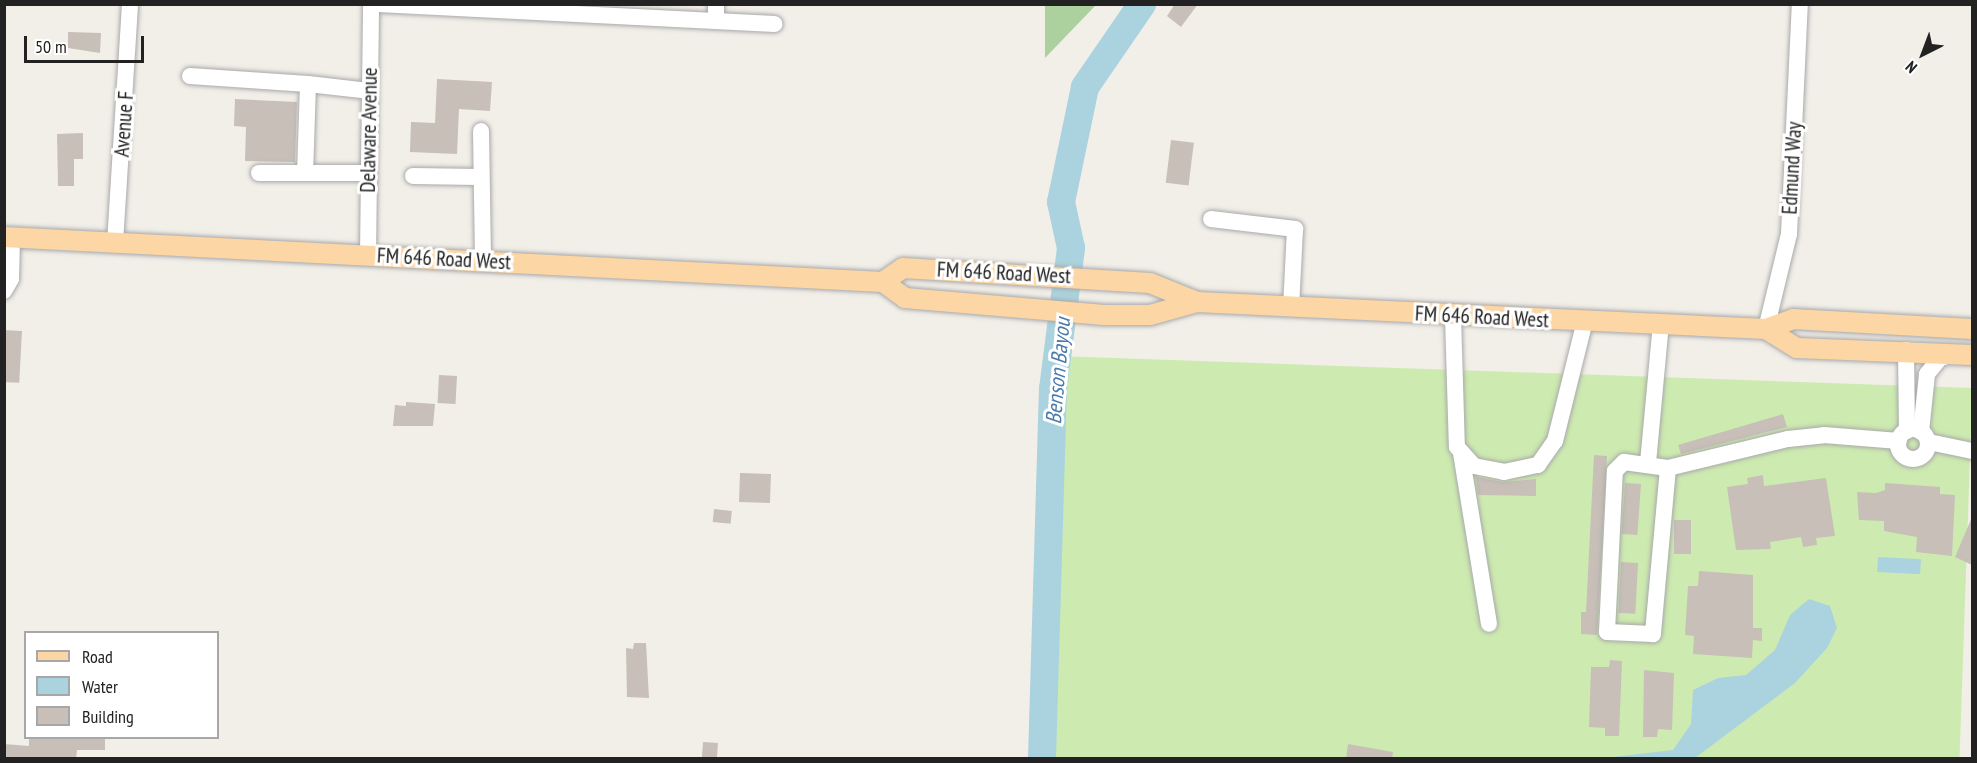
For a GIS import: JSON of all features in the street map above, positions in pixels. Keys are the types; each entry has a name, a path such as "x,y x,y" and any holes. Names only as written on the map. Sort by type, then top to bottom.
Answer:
{"main road":[{"name":"FM 646 Road West","path":"8,237 883,282 905,298 1104,315 1150,315 1197,302"},
{"name":"FM 646 Road West","path":"883,282 903,268 1034,274 1150,284 1197,302 1453,316 1766,329 1793,319 1972,329"},
{"name":"FM 646 Road West","path":"1766,329 1797,348 1906,350 1964,354"},
{"path":"1906,350 1944,339 1972,340"}],"street":[{"name":"Avenue F","path":"115,243 130,4"},
{"name":"Delaware Avenue","path":"368,255 371,4"},
{"path":"378,4 716,13 774,24"},
{"name":"Edmund Way","path":"1766,329 1789,234 1800,4"},
{"path":"190,76 308,84 369,91"},
{"path":"305,173 308,84"},
{"path":"481,130 478,177 483,203 483,261"},
{"path":"259,172 368,173"},
{"path":"412,176 478,177"},
{"path":"1211,219 1295,229 1291,307"},
{"path":"4,291 11,279 8,237"},
{"path":"1453,316 1457,447 1474,466 1504,472 1538,465 1554,441 1585,321"},
{"path":"1648,463 1661,324"},
{"path":"1906,350 1914,437"},
{"path":"1914,437 1927,374 1940,358 1964,354"},
{"path":"1668,468 1653,634 1607,632 1615,471 1631,460 1668,468 1788,439 1824,435 1914,437 1972,451"},
{"path":"1461,452 1490,624"}],"green space":[{"path":"1045,5 1096,5 1045,58"},
{"path":"1057,356 1972,388 1960,758 1043,758"}],"water":[{"path":"1878,557 1921,559 1920,574 1877,572"},
{"path":"1809,599 1830,606 1837,628 1827,648 1795,683 1695,758 1605,758 1673,750 1691,724 1693,690 1718,678 1746,675 1775,650 1790,615"}],"building":[{"path":"1175,4 1198,4 1181,27 1167,16"},
{"path":"68,32 101,33 100,53 68,48"},
{"path":"437,79 492,82 490,111 459,109 457,154 410,152 411,122 435,123"},
{"path":"235,99 297,102 295,162 245,161 246,127 234,126"},
{"path":"83,133 83,159 74,159 74,186 58,186 57,134"},
{"path":"1171,140 1194,143 1189,185 1166,183"},
{"path":"4,330 22,331 19,383 4,382"},
{"path":"439,375 457,376 456,404 438,403"},
{"path":"406,402 435,404 433,426 393,426 395,405 406,406"},
{"path":"1783,414 1787,427 1681,454 1678,445"},
{"path":"1594,455 1607,456 1597,635 1581,634 1581,612 1586,612"},
{"path":"740,473 771,474 770,503 739,502"},
{"path":"1763,475 1764,486 1826,478 1835,536 1816,538 1817,545 1803,547 1801,537 1770,542 1771,549 1736,550 1727,487 1748,484 1747,478"},
{"path":"1476,477 1502,482 1536,479 1536,496 1478,495"},
{"path":"1625,483 1641,484 1637,535 1621,534"},
{"path":"1885,483 1940,487 1940,494 1955,495 1952,556 1916,552 1917,537 1884,531 1884,521 1859,520 1857,492 1876,493 1885,490"},
{"path":"714,509 732,511 731,524 713,522"},
{"path":"1972,517 1972,565 1955,557"},
{"path":"1674,520 1691,520 1691,554 1674,554"},
{"path":"1621,562 1638,563 1635,614 1618,613"},
{"path":"1699,571 1753,575 1753,628 1762,628 1762,641 1753,640 1752,658 1693,654 1694,636 1685,635 1688,586 1698,586"},
{"path":"634,643 646,643 649,698 627,697 626,648 633,649"},
{"path":"1610,660 1622,661 1619,736 1605,736 1605,728 1589,727 1591,667 1609,667"},
{"path":"1644,670 1674,673 1672,730 1658,729 1657,737 1643,737"},
{"path":"29,739 105,739 105,750 77,750 76,759 4,759 4,744 29,746"},
{"path":"703,742 718,743 717,758 702,758"},
{"path":"1348,744 1393,752 1392,759 1346,759"}],"waterway":[{"name":"Benson Bayou","path":"1042,758 1053,389 1071,248 1061,202 1085,87 1142,4"}]}
